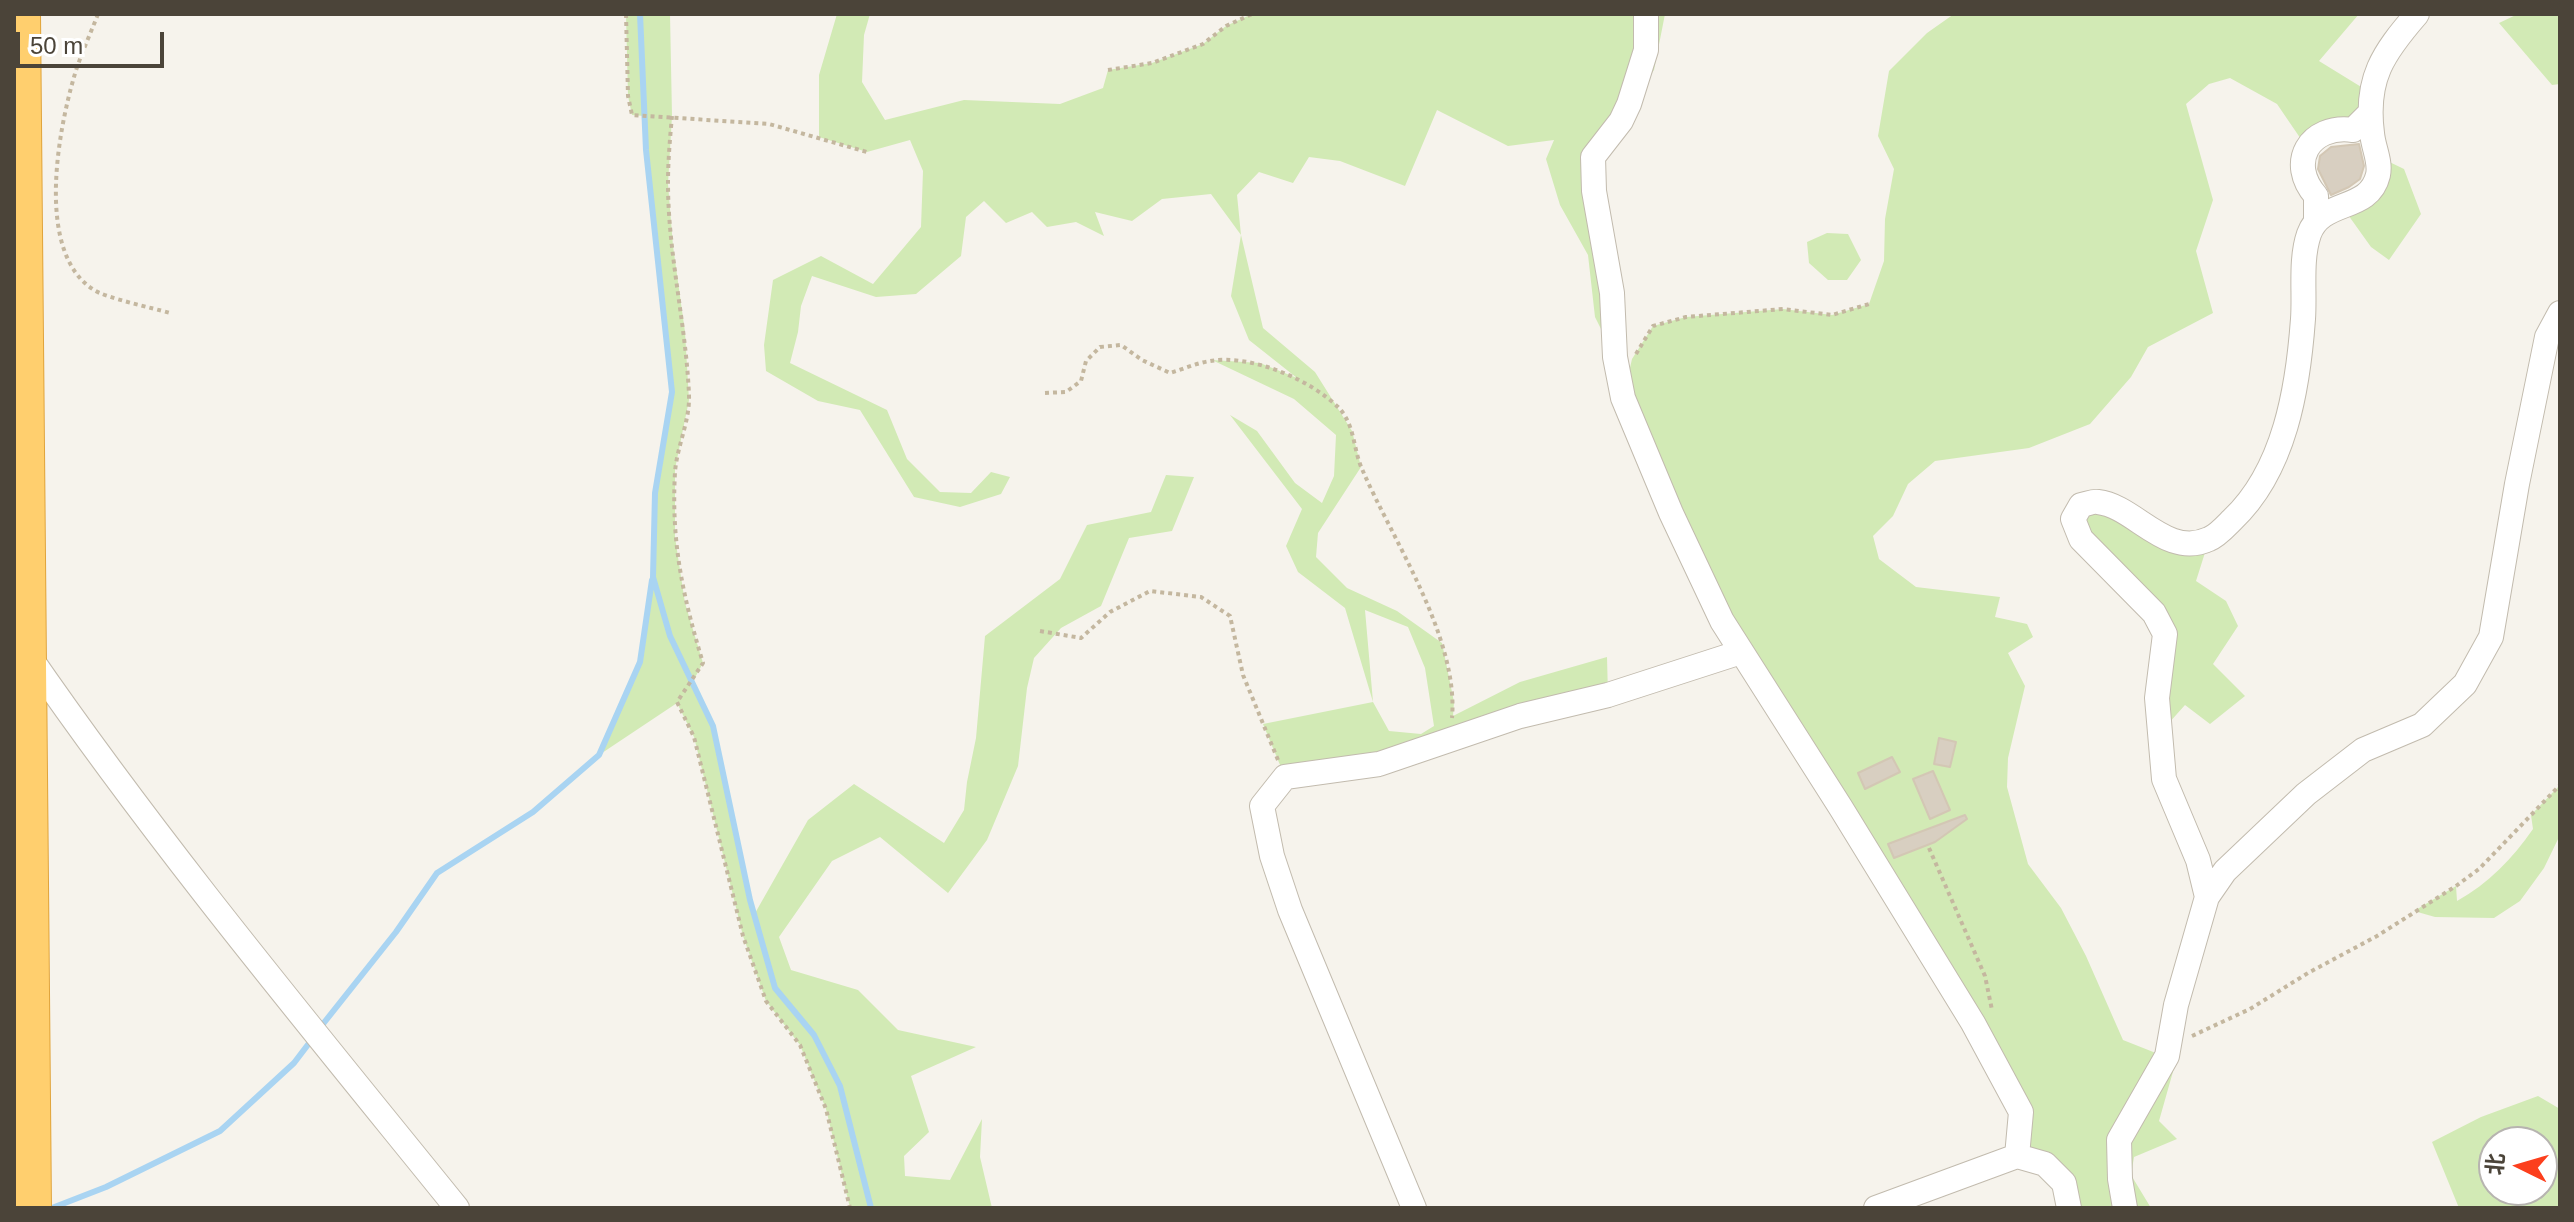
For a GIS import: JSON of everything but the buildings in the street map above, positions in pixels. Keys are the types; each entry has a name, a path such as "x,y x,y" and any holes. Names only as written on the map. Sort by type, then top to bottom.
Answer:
{"highway":[{"path":"22,14 21,645 33,1208"}],"street":[{"path":"1646,14 1646,50 1629,104 1621,121 1593,157 1594,191 1612,293 1615,357 1623,398 1643,450 1722,621 1973,1023 2021,1112 2017,1156"},
{"path":"2316,219 2341,205 2353,203 2373,188 2379,166 2369,114 2371,93 2388,47 2417,14"},
{"path":"2207,897 2198,860 2164,779 2157,698 2165,634 2154,613 2081,539 2073,519 2081,505 2095,501 2111,505 2152,532 2191,543 2209,540 2233,520 2256,494 2279,446 2295,382 2308,238 2316,219 2316,196 2307,186 2303,160 2307,148 2316,138 2340,128 2353,130 2369,114"},
{"path":"2125,1208 2120,1179 2119,1140 2167,1056 2176,1005 2207,897 2225,871 2306,794 2363,750 2422,725 2465,684 2491,637 2517,484 2547,337 2560,313"},
{"path":"21,645 104,761 282,994 457,1208"},
{"path":"1414,1208 1290,910 1272,856 1262,806 1285,777 1379,764 1520,716 1608,695 1741,652"},
{"path":"1876,1208 2017,1156 2045,1164 2064,1183 2069,1208"}],"path":[{"path":"98,14 75,75 57,159 60,244 73,269 94,291 170,313"},
{"path":"626,14 628,96 632,115 769,124 867,152"},
{"path":"1108,70 1152,63 1203,44 1226,26 1252,14"},
{"path":"672,116 668,184 685,332 689,400 675,469 675,537 685,603 703,663 677,702 694,737 743,936 766,1001 800,1045 826,1109 850,1208"},
{"path":"1632,359 1653,326 1686,317 1783,309 1832,315 1869,304"},
{"path":"1045,393 1066,392 1081,381 1086,361 1100,347 1121,345 1142,360 1170,373 1212,360 1260,363 1300,380 1340,408 1352,431 1361,467 1406,559 1442,643 1454,702 1451,741"},
{"path":"1040,631 1081,638 1110,612 1150,591 1201,597 1230,616 1243,675 1285,777"},
{"path":"2169,1043 2206,1031 2250,1009 2377,936 2456,886 2479,869 2560,785"},
{"path":"1929,848 1985,976 1994,1019"}],"green space":[{"path":"626,14 670,14 672,116 668,184 685,332 689,400 675,469 675,537 685,603 703,663 692,683 713,726 754,915 808,820 854,784 944,843 964,810 976,738 985,636 1060,579 1087,525 1151,512 1166,475 1194,477 1172,531 1129,538 1101,606 1061,628 1034,658 1027,688 1018,766 987,840 948,893 880,837 832,861 779,937 791,970 858,990 898,1030 976,1047 911,1076 929,1132 904,1156 905,1176 950,1180 982,1119 980,1157 992,1208 850,1208 826,1109 800,1045 766,1001 743,936 694,737 677,703 599,755 640,662 653,577 655,493 672,392 644,116 632,115 628,96"},
{"path":"837,14 870,14 864,35 862,82 885,120 964,100 1060,104 1103,88 1108,70 1152,63 1203,44 1226,26 1252,14 1665,14 1654,70 1593,157 1615,357 1595,317 1588,255 1560,205 1546,159 1554,140 1508,146 1437,110 1405,186 1340,161 1309,157 1293,183 1259,172 1237,195 1241,235 1211,194 1162,199 1132,221 1095,212 1104,236 1076,222 1047,227 1032,212 1006,223 984,201 966,217 961,256 916,294 876,297 812,276 801,306 790,363 887,410 907,459 940,492 971,493 991,472 1010,477 1001,494 960,507 914,497 860,410 818,401 766,371 764,345 773,280 821,256 873,284 921,227 923,171 910,140 867,152 819,137 819,75"},
{"path":"1954,14 2359,14 2319,61 2371,93 2369,114 2307,148 2277,104 2230,78 2209,84 2186,104 2213,200 2196,251 2213,313 2148,347 2131,377 2090,424 2029,448 1935,461 1908,484 1893,516 1873,536 1879,559 1916,587 2000,597 1995,617 2027,624 2033,637 2008,653 2025,686 2008,758 2007,787 2028,864 2061,908 2123,1040 2176,1061 2159,1121 2177,1139 2134,1157 2131,1175 2151,1208 2069,1208 2064,1183 2017,1156 2021,1112 1722,621 1623,398 1632,359 1653,326 1686,317 1783,309 1832,315 1869,304 1884,261 1885,219 1894,169 1878,136 1889,71 1927,33"},
{"path":"2518,14 2560,14 2560,84 2552,85 2499,23"},
{"path":"2377,156 2404,169 2421,214 2389,260 2371,247 2341,205 2353,203"},
{"path":"1827,233 1848,234 1861,260 1847,280 1828,280 1809,263 1807,242"},
{"path":"1241,235 1263,328 1315,372 1352,431 1361,467 1318,533 1316,557 1347,588 1397,611 1442,643 1454,702 1453,716 1520,682 1607,657 1608,695 1285,777 1263,724 1373,702 1345,608 1298,572 1286,546 1302,509 1230,415 1257,431 1295,483 1322,503 1334,476 1336,435 1294,399 1212,360 1260,363 1297,378 1249,340 1231,296","holes":["1365,610 1408,627 1425,668 1434,726 1421,734 1389,731 1373,702"]},
{"path":"2081,505 2152,532 2209,540 2196,581 2226,601 2238,626 2213,664 2245,696 2210,724 2185,705 2159,734 2165,634 2081,539"},
{"path":"2560,785 2560,835 2544,868 2520,901 2494,918 2435,917 2414,911 2456,886 2457,901 2490,878 2533,829 2531,815"},
{"path":"2538,1096 2560,1109 2560,1208 2459,1208 2432,1142 2481,1117"}],"waterway":[{"path":"640,14 646,150 672,392 655,493 653,577 670,636 713,726 750,900 775,988 814,1035 840,1086 871,1208"},
{"path":"319,1029 396,932 437,873 533,812 599,755 640,662 652,580"},
{"path":"52,1208 106,1187 220,1131 294,1063 313,1038"}]}
